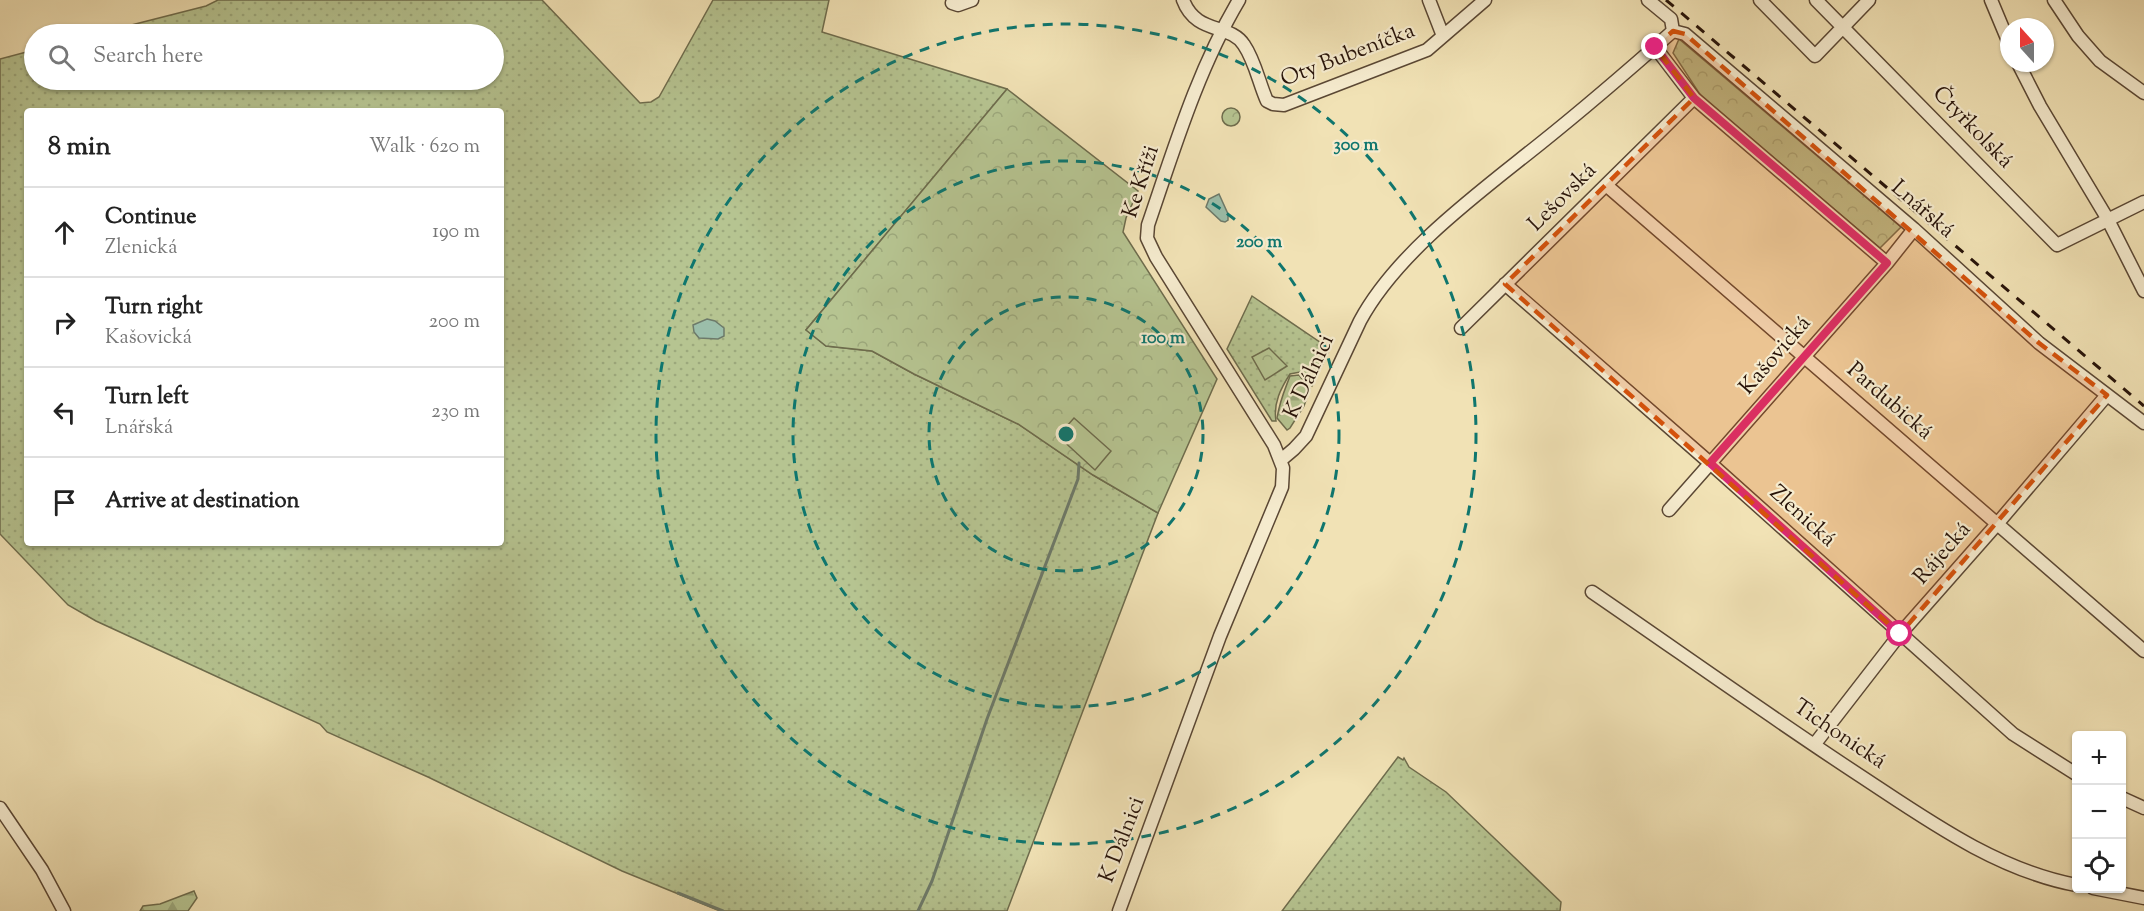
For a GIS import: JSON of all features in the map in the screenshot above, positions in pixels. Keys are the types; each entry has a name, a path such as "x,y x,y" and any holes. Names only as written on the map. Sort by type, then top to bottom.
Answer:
{"street":[{"path":"952,3 958,5 972,0"},
{"path":"1183,0 1192,16 1223,32"},
{"name":"Ke Kříži","path":"1239,0 1181,131 1148,225 1148,238 1156,257 1274,445 1281,460"},
{"name":"Oty Bubeníčka","path":"1429,0 1443,36"},
{"name":"Oty Bubeníčka","path":"1223,32 1235,37 1244,45 1267,100 1273,104 1284,105 1427,50 1485,0"},
{"path":"1648,0 1671,20 1673,31"},
{"path":"1760,0 1815,56 1869,0"},
{"name":"Čtyřkolská","path":"1816,0 2057,245 2107,218"},
{"path":"1991,0 2000,22"},
{"path":"2054,0 2078,36 2100,61 2144,93"},
{"name":"K Dálnici","path":"1119,911 1248,565 1279,497 1283,478 1281,460 1306,436 1368,306 1392,274 1464,206 1602,93 1673,31"},
{"name":"Lnářská","path":"1673,31 1686,34 1914,230 2039,343 2144,423"},
{"path":"1655,47 1694,98 1887,263"},
{"path":"2023,72 2040,106 2107,218 2144,291"},
{"name":"Lešovská","path":"1461,328 1694,98"},
{"name":"Pardubická","path":"1606,185 2144,651"},
{"path":"2107,218 2144,202"},
{"name":"Kašovická","path":"1669,510 1914,230"},
{"name":"Zlenická","path":"1505,284 1710,463 2013,734 2072,771"},
{"name":"Rájecká","path":"1814,745 1900,634 2107,394"},
{"name":"Tichonická","path":"1593,592 1814,745 1927,819 1992,856 2056,881 2072,884"},
{"path":"2126,800 2144,808"},
{"path":"0,808 42,870 64,911"},
{"path":"2118,893 2144,898"}],"highlighted area":[{"path":"1673,31 1685,34 2039,343 2107,395 1900,634 1505,284 1694,98 1655,47"}],"green space":[{"path":"218,0 542,0 640,103 651,102 659,97 713,0 829,0 822,32 1007,89 806,330 826,346 872,351 1018,424 1093,475 1158,513 1007,911 720,911 622,871 428,777 327,732 320,724 96,621 68,605 0,534 0,59 24,53 24,90 504,90 504,24 135,24 206,6"},
{"path":"1679,39 1901,227 1880,248 1701,96 1673,53"},
{"path":"1007,89 1138,191 1126,218 1123,232 1217,379 1158,513 1093,475 1018,424 872,351 826,346 806,330"},
{"path":"1231,108 1237,111 1240,117 1237,123 1231,126 1225,123 1222,117 1225,111"},
{"path":"1252,296 1330,349 1312,386 1300,372 1290,374 1277,402 1276,421 1272,421 1227,349"},
{"path":"1269,348 1287,366 1265,380 1252,357"},
{"path":"1299,375 1310,389 1304,406 1287,430 1277,418 1278,412 1290,376"},
{"path":"1074,418 1111,451 1095,470 1058,436"},
{"path":"1398,757 1403,760 1404,758 1409,767 1446,792 1561,902 1560,911 1282,911"},
{"path":"194,891 197,898 188,911 140,911 143,906 160,904"}],"shaded area":[{"path":"1219,194 1228,214 1228,220 1225,222 1206,207 1209,199"},
{"path":"707,319 715,321 724,328 724,336 718,339 699,338 694,332 693,325"}],"waterway":[{"path":"918,911 932,881 987,719 1078,479 1079,463"},
{"path":"678,893 723,911"}],"railway":[{"path":"1666,0 2144,406"}],"route":[{"path":"1655,47 1694,98 1887,263 1710,463 1900,634"}]}
